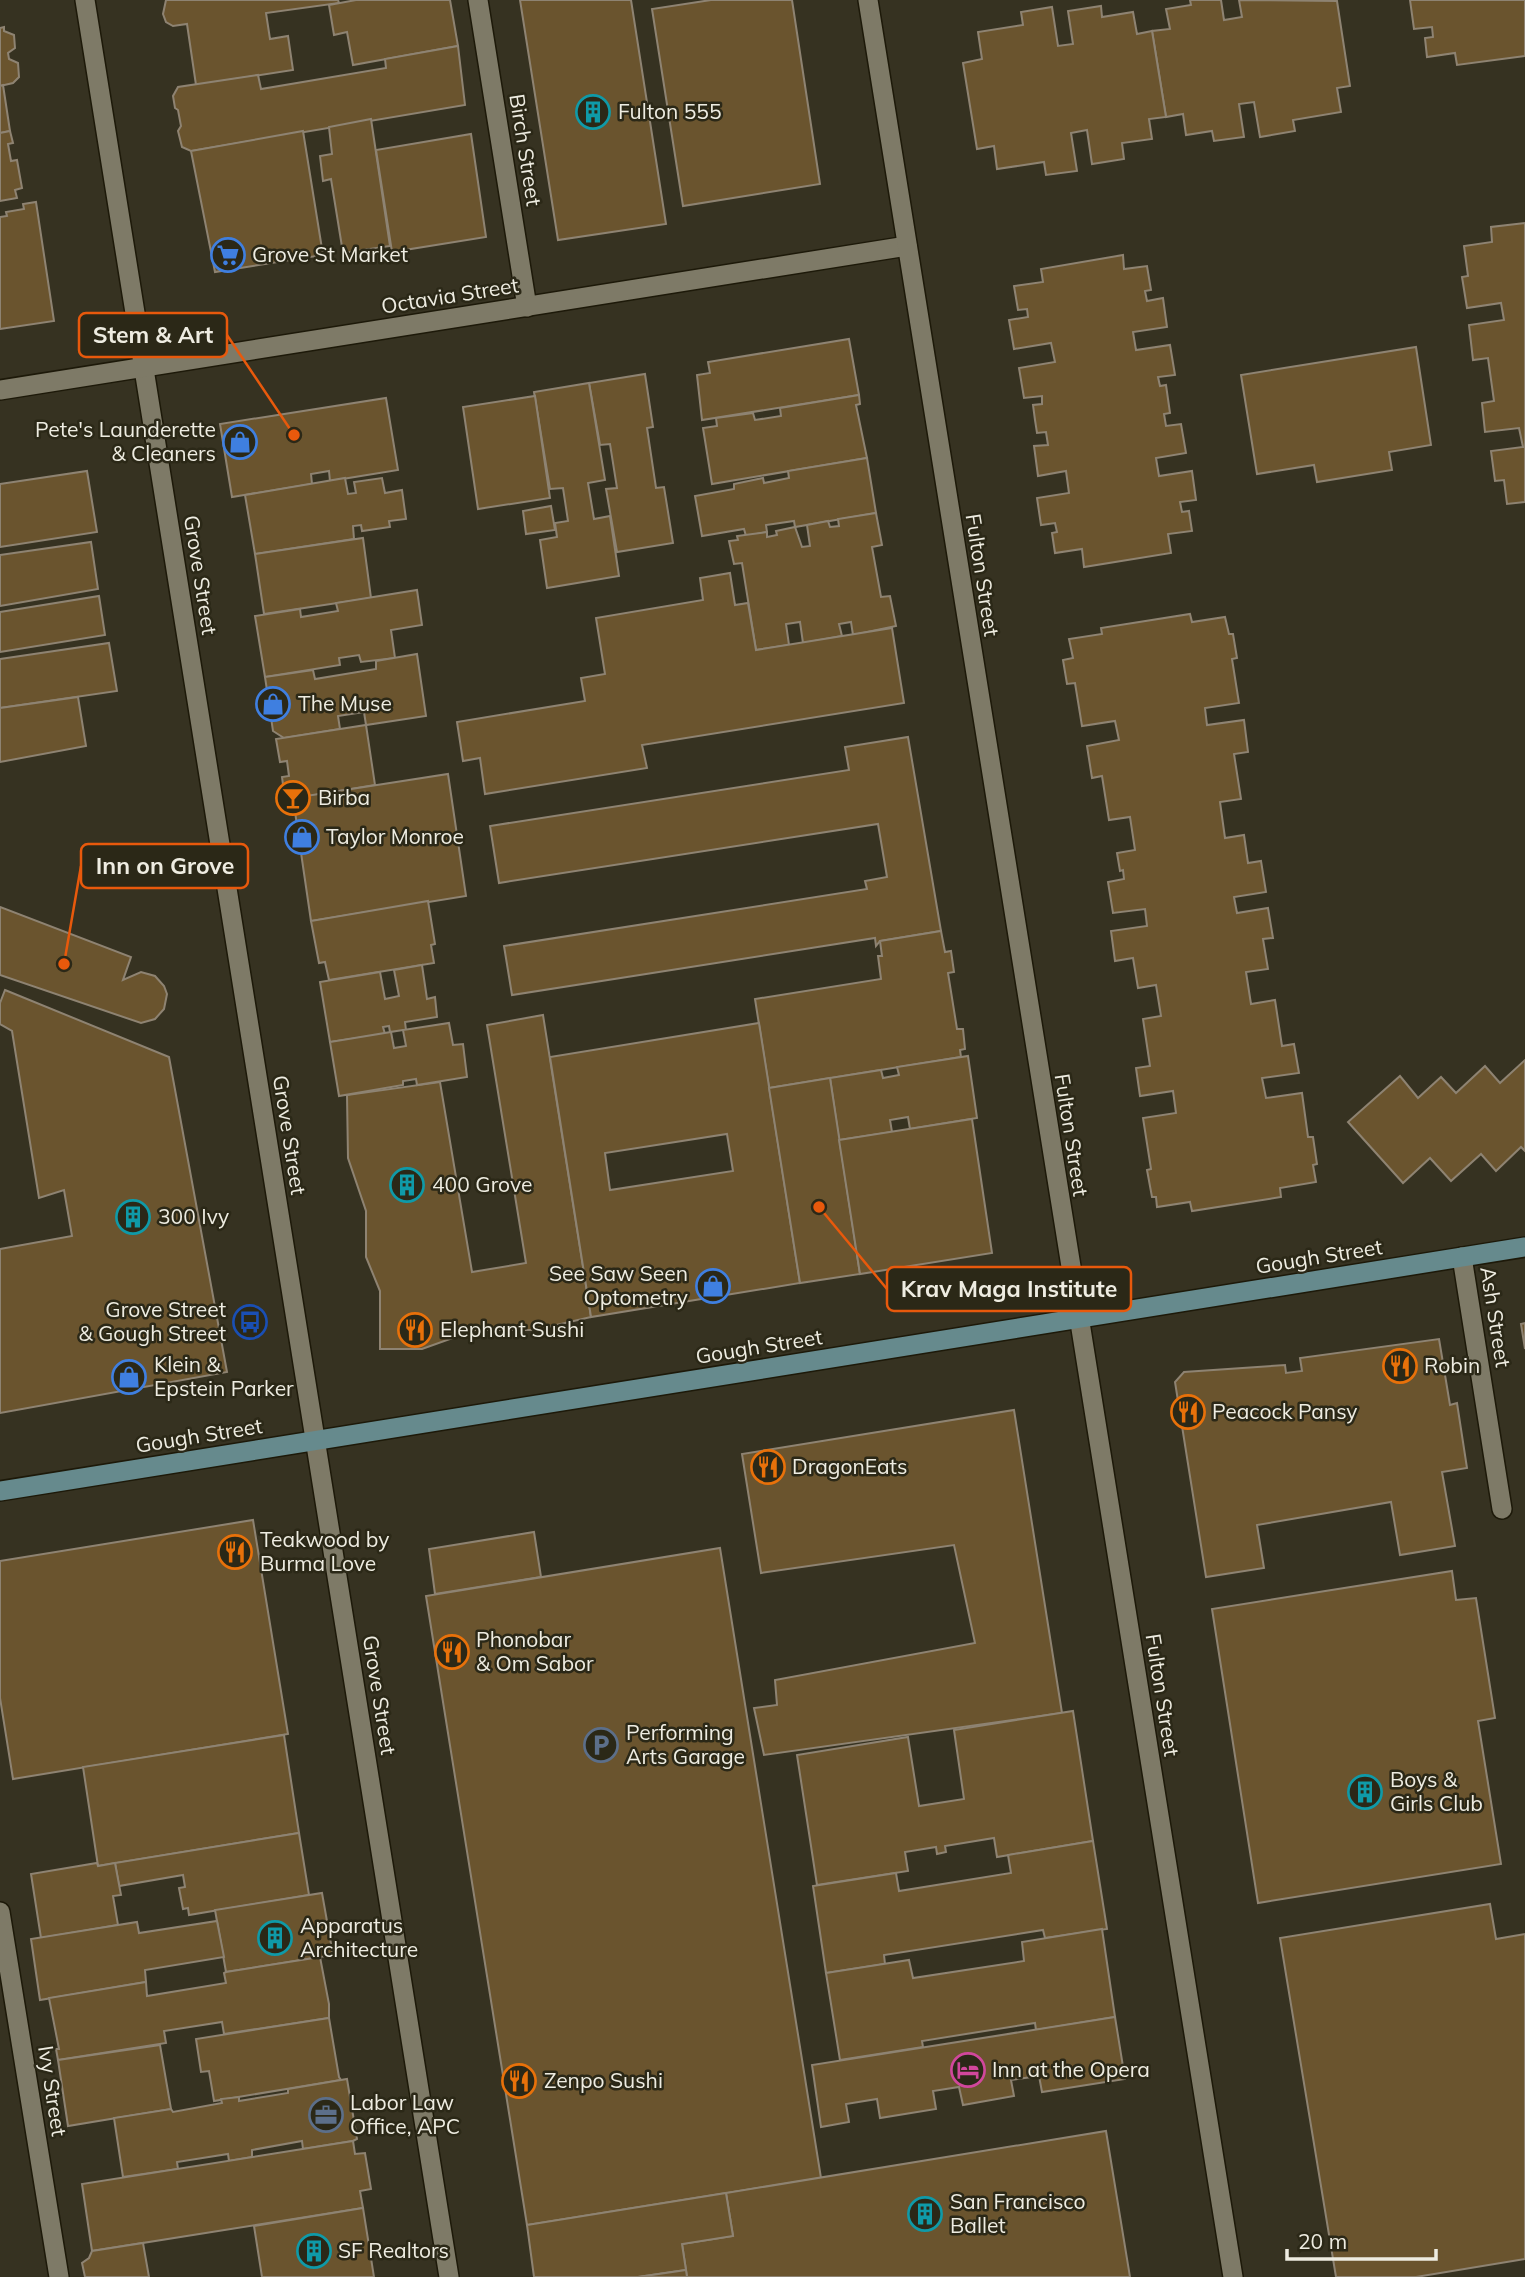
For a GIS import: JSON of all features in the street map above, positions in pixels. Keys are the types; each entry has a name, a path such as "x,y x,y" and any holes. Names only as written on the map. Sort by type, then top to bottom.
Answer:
{"main road":[{"name":"Gough Street","path":"0,1491 1525,1247"}],"street":[{"name":"Grove Street","path":"85,0 449,2277"},
{"name":"Birch Street","path":"478,0 527,307"},
{"name":"Fulton Street","path":"868,0 1233,2277"},
{"name":"Octavia Street","path":"0,390 907,246"},
{"name":"Ash Street","path":"1462,1257 1502,1509"},
{"name":"Ivy Street","path":"0,1912 59,2277"}],"building":[{"path":"166,0 338,0 339,3 266,13 270,39 288,36 293,70 196,85 187,24 173,26 166,22 163,14"},
{"path":"356,0 450,0 458,46 353,65 347,32 334,35 329,5"},
{"name":"Fulton 555","path":"520,0 631,0 666,224 558,240"},
{"path":"711,0 792,0 820,184 683,206 652,9"},
{"path":"1190,0 1221,0 1224,20 1242,17 1239,0 1337,1 1350,86 1337,88 1341,112 1293,120 1295,131 1260,137 1254,102 1239,104 1244,137 1214,141 1212,131 1186,135 1183,114 1166,117 1152,31 1170,29 1166,9 1191,5"},
{"path":"1410,0 1525,0 1525,56 1457,65 1455,53 1427,57 1425,38 1433,37 1432,27 1414,29"},
{"path":"1101,6 1102,17 1133,12 1137,34 1152,31 1166,117 1149,119 1152,139 1122,143 1124,159 1092,164 1087,130 1071,133 1077,171 1046,175 1044,162 997,169 994,146 977,149 963,63 982,59 978,32 1023,25 1021,12 1052,7 1058,46 1073,44 1068,11"},
{"path":"4,27 4,31 14,35 15,48 8,53 9,59 18,63 19,77 13,83 0,86 0,28"},
{"path":"458,46 465,105 191,151 182,147 178,131 181,126 173,96 178,87 258,75 261,89 386,68 385,59"},
{"path":"3,85 10,131 0,133 0,86"},
{"path":"371,119 390,246 343,253 331,179 323,181 320,156 332,154 329,127"},
{"path":"10,131 13,143 8,144 11,161 17,160 22,188 15,190 17,198 0,201 0,133"},
{"path":"303,131 323,255 215,272 191,151"},
{"path":"471,134 486,237 392,252 376,150"},
{"path":"36,202 54,321 0,329 0,217 7,216 6,212 24,209 23,204"},
{"path":"1525,223 1525,502 1507,504 1504,480 1495,481 1491,451 1523,447 1519,428 1485,432 1482,403 1494,401 1488,358 1473,360 1469,325 1504,320 1501,303 1467,308 1462,277 1468,276 1464,246 1492,242 1491,227"},
{"path":"1123,255 1124,269 1147,266 1151,290 1145,291 1147,301 1163,298 1167,327 1133,332 1136,350 1170,345 1175,375 1158,377 1160,386 1166,385 1170,413 1164,414 1166,426 1181,424 1186,453 1156,458 1159,476 1192,471 1196,500 1180,502 1182,512 1189,511 1192,531 1168,534 1171,553 1084,567 1082,549 1055,553 1052,533 1057,532 1055,523 1041,525 1037,498 1069,493 1066,471 1038,476 1034,446 1048,445 1046,432 1037,433 1033,405 1042,404 1042,396 1024,398 1019,368 1055,362 1051,343 1014,349 1009,320 1028,317 1027,309 1018,310 1014,286 1043,282 1041,269"},
{"path":"849,339 859,395 702,420 697,375 710,373 708,362"},
{"path":"1416,347 1431,445 1389,452 1392,470 1317,482 1314,465 1257,474 1241,375"},
{"path":"645,374 653,427 647,428 656,488 664,487 673,543 617,552 606,489 617,488 610,444 600,445 589,383"},
{"path":"589,383 605,480 588,483 594,519 610,516 619,576 547,588 540,540 557,537 555,523 568,521 563,488 550,489 534,392"},
{"path":"859,395 860,404 856,405 867,458 712,484 703,428 717,426 716,418 753,413 755,420 781,416 780,408"},
{"path":"535,396 550,498 478,509 463,407"},
{"path":"386,398 398,470 330,481 329,471 311,474 312,484 232,497 220,424"},
{"path":"867,458 876,513 795,527 794,521 766,525 767,532 746,536 744,529 702,536 695,496 734,489 734,484 763,478 764,483 789,478 788,471"},
{"path":"87,471 97,532 0,547 0,484"},
{"path":"345,478 348,494 356,493 354,482 382,478 385,493 402,490 406,519 389,521 390,527 362,531 361,525 353,526 354,539 255,554 245,495"},
{"path":"551,506 555,530 526,534 523,511"},
{"path":"876,513 882,545 872,547 881,597 890,596 896,626 853,635 851,622 839,624 842,636 803,643 800,622 786,624 789,645 756,650 742,563 734,564 729,541 738,540 737,536 767,532 767,537 777,535 776,531 795,527 802,547 810,546 807,525 828,521 830,527 839,526 838,519"},
{"path":"363,538 371,598 264,614 255,554"},
{"path":"91,542 98,589 0,606 0,555"},
{"path":"730,573 735,605 748,603 756,650 892,628 904,703 642,745 647,768 485,794 480,758 463,761 457,722 585,701 581,678 605,674 596,618 703,600 700,578"},
{"path":"417,590 422,625 391,630 395,658 361,662 359,655 339,658 340,665 265,677 255,616 300,609 301,617 338,611 336,603"},
{"path":"99,596 105,635 0,652 0,612"},
{"path":"1190,614 1192,622 1225,617 1229,634 1233,634 1237,658 1232,659 1239,703 1205,708 1207,725 1244,720 1248,752 1234,754 1241,799 1220,802 1225,838 1244,835 1248,863 1261,861 1266,892 1234,897 1237,913 1268,908 1273,938 1263,939 1268,969 1246,972 1251,1004 1275,1000 1282,1046 1294,1044 1299,1073 1262,1078 1266,1098 1302,1093 1308,1137 1313,1137 1317,1164 1313,1165 1316,1182 1280,1188 1281,1197 1192,1211 1190,1202 1157,1207 1156,1197 1152,1197 1147,1170 1151,1169 1143,1118 1176,1113 1173,1091 1140,1096 1136,1068 1150,1066 1143,1019 1161,1016 1156,985 1138,988 1133,958 1115,961 1111,931 1147,926 1145,909 1113,913 1108,882 1124,879 1117,853 1135,850 1130,817 1109,820 1102,776 1092,778 1087,746 1119,740 1115,721 1082,726 1075,683 1067,684 1063,660 1073,658 1069,639 1102,634 1101,628"},
{"path":"109,643 117,691 0,708 0,659"},
{"path":"417,654 426,716 366,725 364,712 338,716 340,729 284,738 273,731 265,677 313,670 315,679 376,669 376,661"},
{"path":"78,697 86,746 0,762 0,708"},
{"path":"366,725 375,785 285,800 282,777 289,776 287,761 280,762 276,739"},
{"path":"908,737 941,931 880,941 876,946 875,938 512,995 504,946 867,889 865,881 887,877 878,824 499,883 490,826 849,770 845,747"},
{"path":"448,774 466,896 311,921 293,798"},
{"path":"428,901 435,944 431,945 434,963 329,980 325,962 319,963 311,921"},
{"path":"0,907 131,957 123,980 141,972 155,976 167,994 164,1009 155,1019 141,1023 0,975"},
{"path":"941,931 945,952 951,951 954,972 948,973 957,1029 963,1029 965,1049 960,1050 961,1057 769,1088 755,999 881,979 878,956 882,956 880,941"},
{"path":"422,965 427,999 435,997 437,1017 405,1022 406,1030 390,1032 389,1026 383,1027 385,1034 330,1042 320,982 380,972 385,999 399,996 394,970"},
{"name":"300 Ivy","path":"5,990 169,1057 227,1372 0,1413 0,1249 72,1236 64,1190 39,1198 12,1031 0,1024 0,1003"},
{"name":"400 Grove","path":"543,1015 591,1317 535,1330 475,1330 422,1349 380,1349 380,1291 366,1257 366,1211 348,1158 347,1095 440,1082 472,1272 526,1263 487,1025"},
{"path":"449,1023 453,1045 463,1044 467,1077 417,1085 416,1079 403,1081 403,1085 339,1096 330,1042 391,1032 394,1048 406,1046 403,1030"},
{"path":"759,1023 800,1283 591,1317 550,1057","holes":["727,1134 733,1171 610,1190 605,1153"]},
{"path":"968,1056 977,1118 910,1129 908,1117 890,1120 892,1132 839,1140 830,1078 881,1070 883,1078 899,1075 897,1067"},
{"path":"1525,1060 1525,1151 1521,1147 1496,1171 1481,1154 1451,1181 1430,1158 1403,1183 1348,1122 1400,1076 1418,1098 1441,1077 1456,1093 1485,1066 1500,1083"},
{"path":"830,1078 860,1274 800,1283 769,1088"},
{"path":"972,1119 992,1253 860,1274 839,1140"},
{"path":"1525,1323 1525,1349 1521,1324"},
{"path":"1439,1339 1450,1405 1457,1403 1467,1468 1442,1472 1455,1546 1400,1555 1391,1502 1257,1525 1264,1568 1206,1577 1175,1382 1184,1372 1285,1365 1286,1373 1302,1371 1300,1358"},
{"path":"1014,1410 1062,1713 764,1755 754,1708 777,1705 775,1680 975,1643 954,1545 761,1573 742,1454"},
{"path":"253,1520 288,1734 13,1779 0,1698 0,1561"},
{"path":"534,1532 541,1577 435,1594 429,1549"},
{"name":"Performing Arts Garage","path":"720,1548 821,2178 527,2225 426,1596"},
{"name":"Boys & Girls Club","path":"1452,1571 1456,1600 1476,1598 1495,1718 1478,1721 1501,1864 1258,1903 1212,1609"},
{"path":"1073,1711 1093,1841 997,1857 994,1838 945,1846 946,1852 937,1854 936,1847 905,1852 908,1871 817,1885 797,1755 908,1737 919,1806 964,1799 954,1730"},
{"path":"284,1735 299,1833 98,1866 83,1767"},
{"path":"299,1833 309,1895 189,1915 188,1908 183,1909 179,1888 185,1887 183,1875 119,1886 115,1863"},
{"path":"1093,1841 1107,1929 1045,1938 1043,1930 884,1955 885,1964 826,1973 813,1886 896,1873 899,1891 1011,1873 1008,1855"},
{"path":"97,1863 98,1866 115,1863 121,1895 113,1896 118,1925 41,1938 31,1874"},
{"name":"Apparatus Architecture","path":"322,1893 333,1955 226,1972 215,1910"},
{"path":"1490,1904 1496,1939 1525,1934 1525,2259 1416,2277 1336,2277 1280,1938"},
{"path":"217,1921 224,1957 145,1970 146,1982 40,2000 31,1939 137,1922 139,1933"},
{"path":"1102,1929 1115,2017 1036,2030 1035,2023 922,2041 923,2047 840,2060 826,1973 909,1960 913,1978 1024,1961 1022,1942"},
{"path":"320,1957 329,2018 224,2034 222,2022 164,2031 166,2043 58,2060 56,2049 59,2049 49,1998 146,1982 147,1996 226,1983 226,1972"},
{"name":"Inn at the Opera","path":"1115,2017 1125,2079 1042,2092 1039,2076 1011,2080 1014,2096 963,2105 959,2087 933,2091 936,2109 880,2118 877,2099 846,2104 849,2122 821,2127 812,2065"},
{"path":"329,2018 341,2080 214,2101 209,2071 201,2072 196,2039"},
{"path":"160,2045 171,2109 68,2126 58,2060"},
{"path":"347,2079 357,2139 353,2141 303,2149 302,2141 252,2150 252,2157 229,2161 228,2154 177,2162 178,2169 123,2177 114,2118 171,2109 173,2112 222,2103 221,2099 239,2097 239,2101 288,2093 288,2089"},
{"name":"San Francisco Ballet","path":"1106,2131 1130,2277 687,2277 682,2244 733,2236 726,2193"},
{"path":"353,2141 355,2154 365,2153 371,2189 360,2191 363,2208 92,2251 82,2184"},
{"path":"726,2193 733,2236 682,2244 686,2270 638,2277 534,2277 527,2225"},
{"name":"SF Realtors","path":"363,2208 374,2277 262,2277 254,2226"},
{"path":"143,2243 149,2277 85,2277 82,2263 89,2258 92,2251"},
{"path":"686,2270 687,2277 638,2277"}],"place":[{"name":"Fulton 555","path":"593,112"},
{"name":"Grove St Market","path":"228,255"},
{"name":"Stem & Art","path":"294,435"},
{"name":"Pete's Launderette & Cleaners","path":"240,442"},
{"name":"The Muse","path":"273,704"},
{"name":"Birba","path":"293,798"},
{"name":"Taylor Monroe","path":"302,837"},
{"name":"Inn on Grove","path":"64,964"},
{"name":"400 Grove","path":"407,1185"},
{"name":"Krav Maga Institute","path":"819,1207"},
{"name":"300 Ivy","path":"133,1217"},
{"name":"See Saw Seen Optometry","path":"713,1286"},
{"name":"Grove Street & Gough Street","path":"250,1322"},
{"name":"Elephant Sushi","path":"415,1330"},
{"name":"Robin","path":"1400,1366"},
{"name":"Klein & Epstein Parker","path":"129,1377"},
{"name":"Peacock Pansy","path":"1188,1412"},
{"name":"DragonEats","path":"768,1467"},
{"name":"Teakwood by Burma Love","path":"235,1552"},
{"name":"Phonobar & Om Sabor","path":"452,1652"},
{"name":"Performing Arts Garage","path":"601,1745"},
{"name":"Boys & Girls Club","path":"1365,1792"},
{"name":"Apparatus Architecture","path":"275,1938"},
{"name":"Inn at the Opera","path":"968,2070"},
{"name":"Zenpo Sushi","path":"519,2081"},
{"name":"Labor Law Office, APC","path":"326,2115"},
{"name":"San Francisco Ballet","path":"925,2214"},
{"name":"SF Realtors","path":"314,2251"}]}
